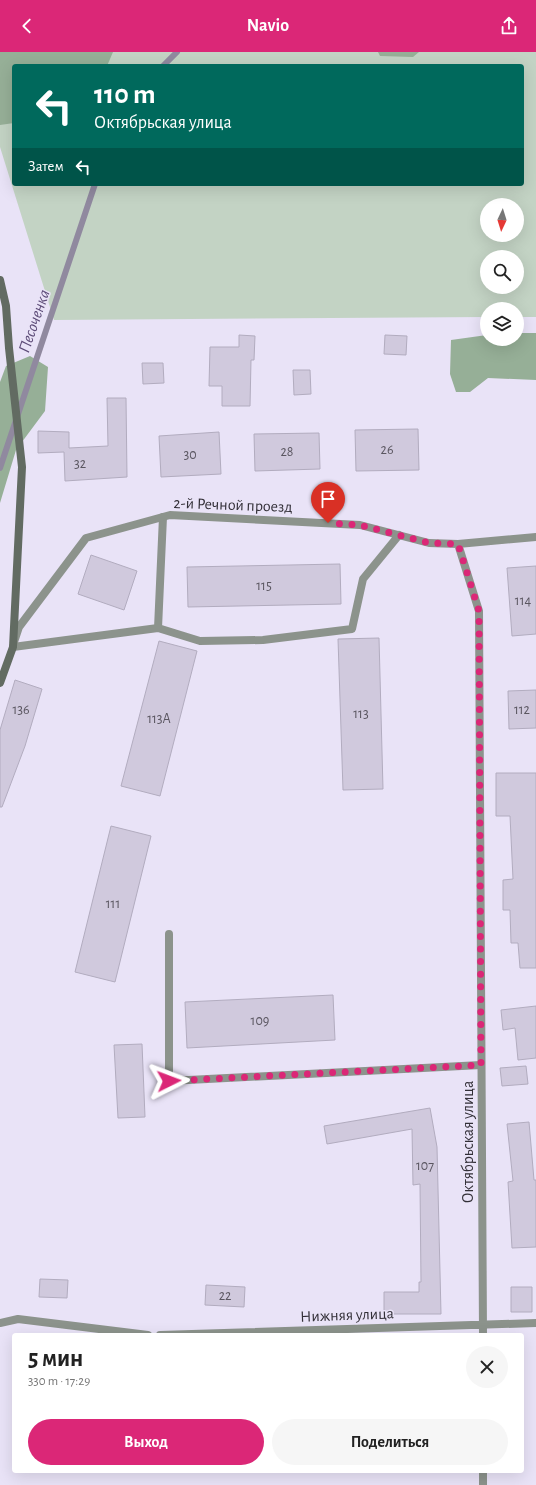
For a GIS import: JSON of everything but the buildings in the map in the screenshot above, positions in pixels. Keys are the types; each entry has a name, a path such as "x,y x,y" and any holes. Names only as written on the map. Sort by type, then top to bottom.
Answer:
{"street":[{"path":"0,280 6,306 22,467 13,647 0,683"},
{"name":"2-й Речной проезд","path":"13,647 20,627 86,538 170,515 360,525 429,543 458,544 536,537"},
{"path":"158,628 163,517"},
{"path":"13,647 158,628 200,641 263,640 352,629 363,579 399,535"},
{"name":"Октябрьская улица","path":"458,544 479,611 483,1333"},
{"path":"169,934 169,1081 481,1065"},
{"path":"0,1323 18,1319 132,1333"},
{"name":"Нижняя улица","path":"225,1333 536,1323"},
{"path":"483,1473 483,1485"}],"green space":[{"path":"0,52 536,52 536,317 524,317 524,302 480,302 480,317 54,320 12,186 524,186 524,64 12,64 12,185 0,147"},
{"path":"0,52 113,52 108,64 12,64 12,123 0,125"},
{"path":"378,52 419,52 413,57 380,56"},
{"path":"524,333 536,333 536,380 488,378 470,392 456,392 450,374 451,340 480,336 480,346 524,346"},
{"path":"30,356 48,367 45,411 16,450 0,503 0,382 6,366"}],"waterway":[{"name":"Песоченка","path":"165,64 177,52"},
{"name":"Песоченка","path":"0,468 94,186"}],"route":[{"path":"169,1081 481,1065 479,611 458,544 429,543 360,525 328,523"}]}
